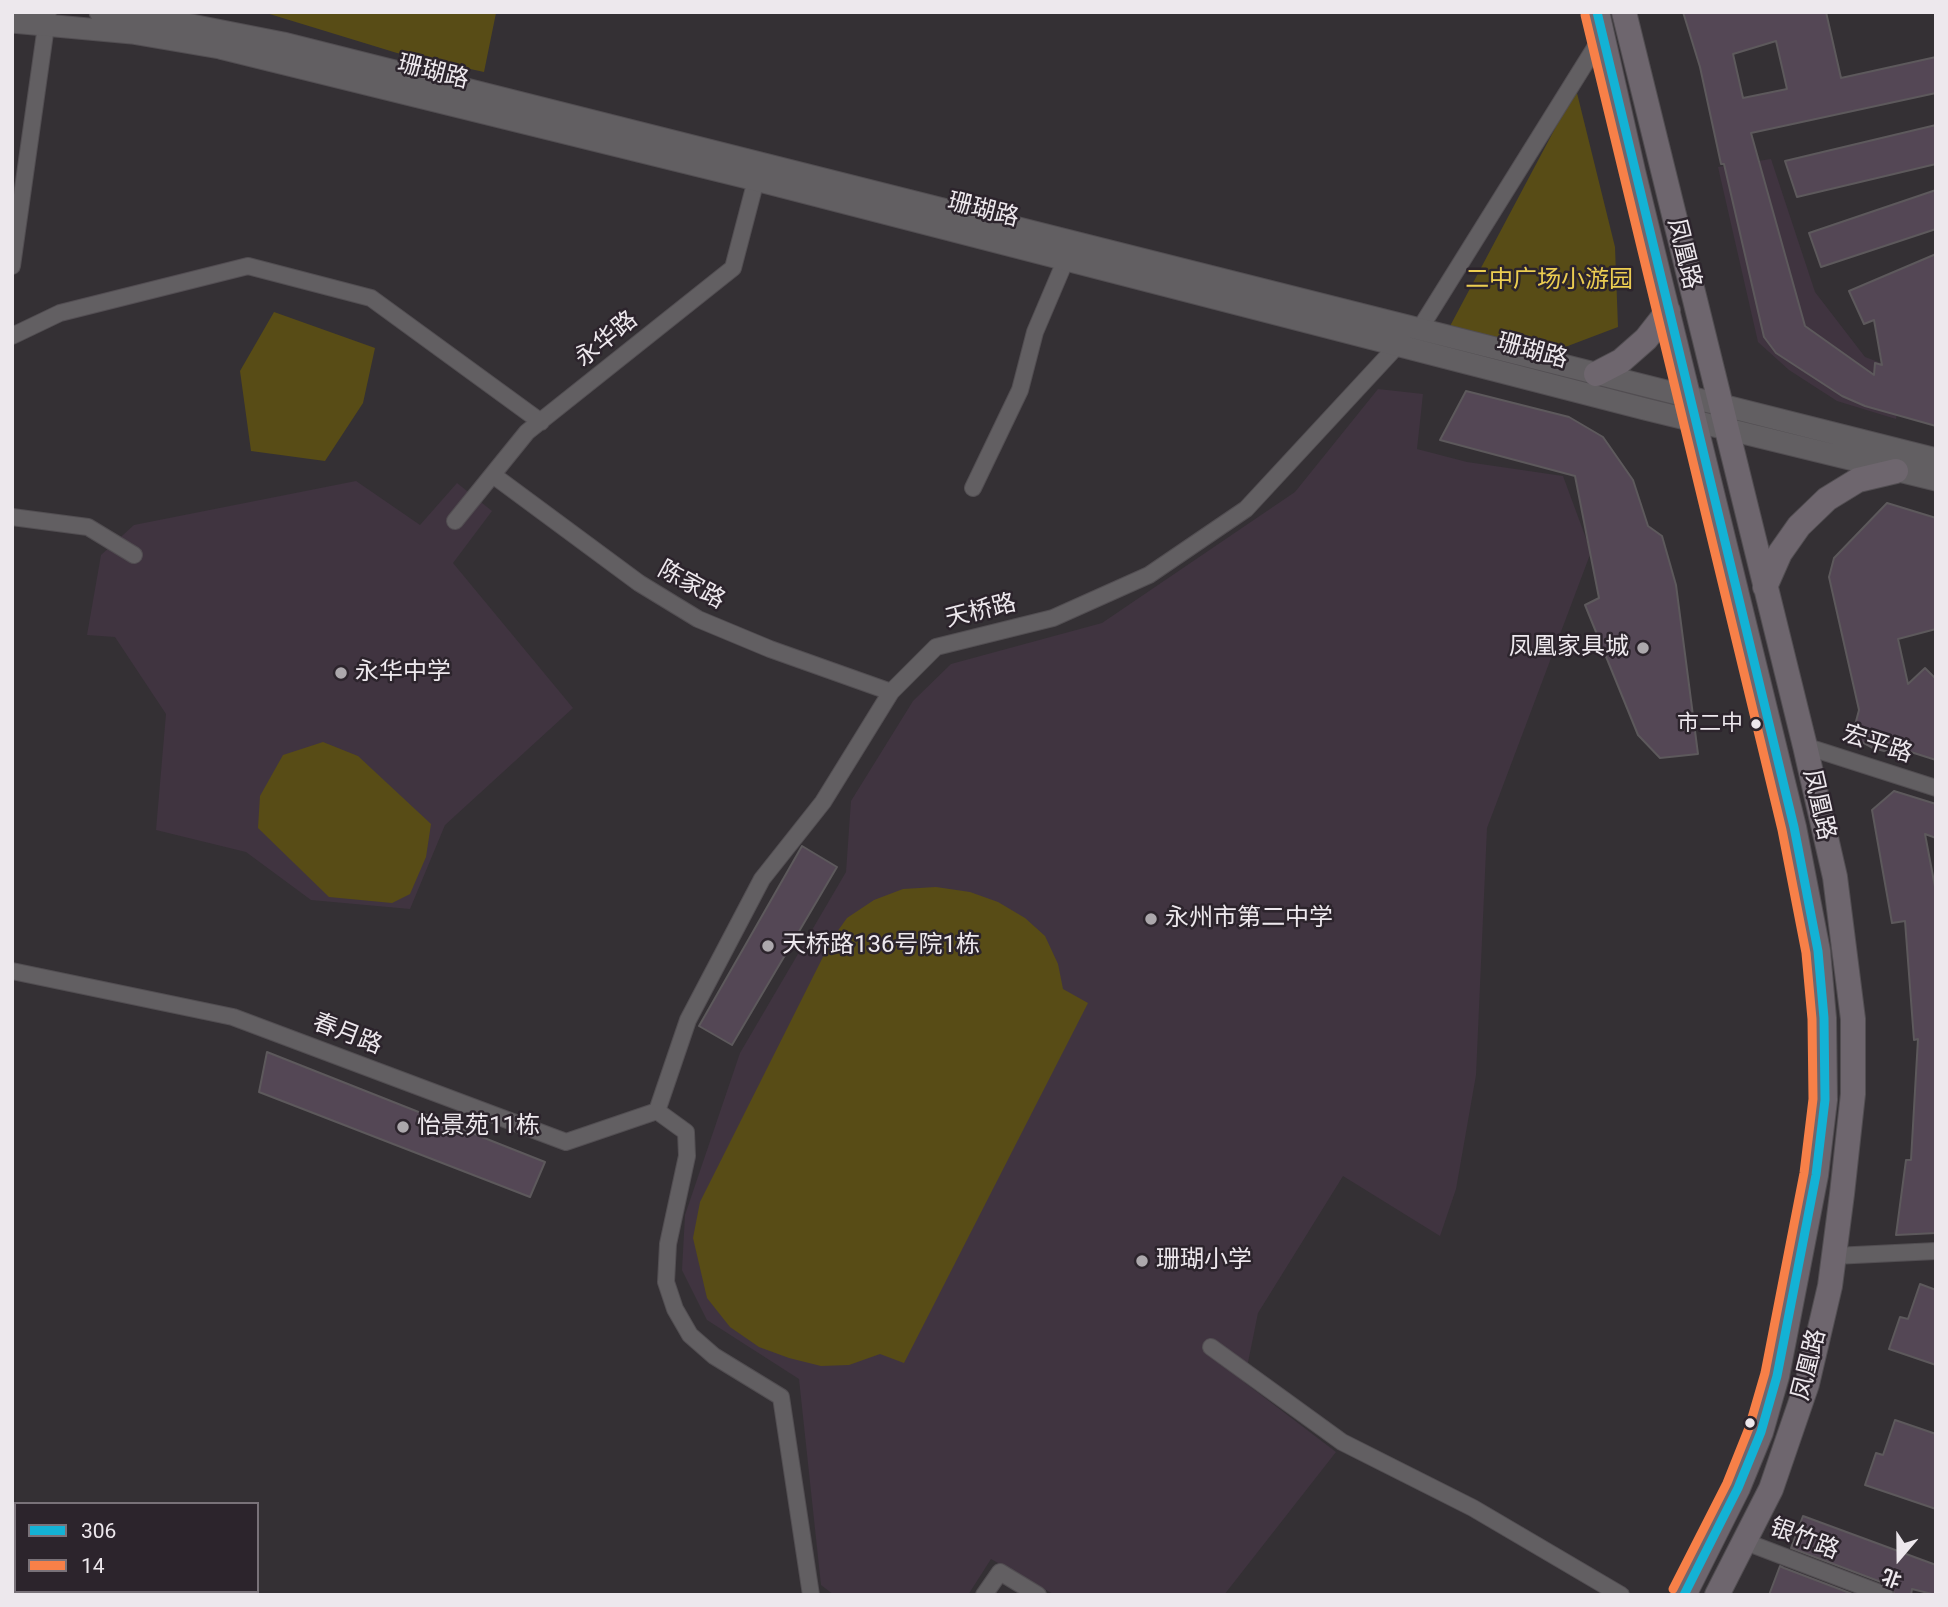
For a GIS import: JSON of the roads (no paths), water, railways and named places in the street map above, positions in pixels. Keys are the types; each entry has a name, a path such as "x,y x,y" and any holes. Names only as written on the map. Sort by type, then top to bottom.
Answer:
{"main road":[{"name":"珊瑚路","path":"100,12 156,18 283,43 1596,374 1693,410"},
{"name":"凤凰路","path":"1597,12 1640,202 1693,410 1806,883 1818,951 1824,1018 1825,1100 1814,1190 1777,1376 1761,1432 1738,1488 1684,1595"},
{"name":"凤凰路","path":"1625,12 1835,877 1853,1019 1853,1094 1835,1256 1804,1395 1771,1489 1717,1595"},
{"name":"珊瑚路","path":"12,22 48,18 220,48 756,180 1398,345 1724,417 1936,459"},
{"path":"1640,202 1669,195"},
{"path":"1596,374 1621,361 1646,340 1668,311"},
{"name":"珊瑚路","path":"1724,417 1896,471 1936,480"},
{"path":"1765,587 1780,553 1799,526 1827,499 1858,480 1896,471"}],"street":[{"path":"12,266 48,18"},
{"path":"1419,330 1601,38"},
{"name":"永华路","path":"455,521 527,432 733,268 756,180"},
{"path":"973,488 1020,390 1035,332 1066,259"},
{"path":"12,336 60,313 248,265 371,298 541,422"},
{"name":"天桥路","path":"656,1111 688,1020 762,879 823,802 891,692 936,647 1053,618 1149,575 1246,509 1398,345"},
{"name":"陈家路","path":"493,475 639,583 698,619 770,649 891,692"},
{"path":"12,517 88,527 134,555"},
{"name":"宏平路","path":"1805,746 1936,788"},
{"name":"春月路","path":"12,971 233,1017 566,1142 656,1111"},
{"path":"656,1111 686,1132 687,1156 668,1244 666,1282 675,1309 690,1335 714,1356 781,1397 811,1595"},
{"path":"1835,1256 1936,1251"},
{"path":"1211,1347 1342,1442 1473,1508 1621,1595"},
{"name":"银竹路","path":"1746,1542 1885,1595"},
{"path":"984,1595 1000,1572 1038,1595"}],"place":[{"name":"凤凰家具城","path":"1643,648"},
{"name":"永华中学","path":"341,673"},
{"name":"市二中","path":"1756,724"},
{"name":"永州市第二中学","path":"1151,919"},
{"name":"天桥路136号院1栋","path":"768,946"},
{"name":"怡景苑11栋","path":"403,1127"},
{"name":"珊瑚小学","path":"1142,1261"}],"park label":[{"name":"二中广场小游园","path":"1549,281"}]}
